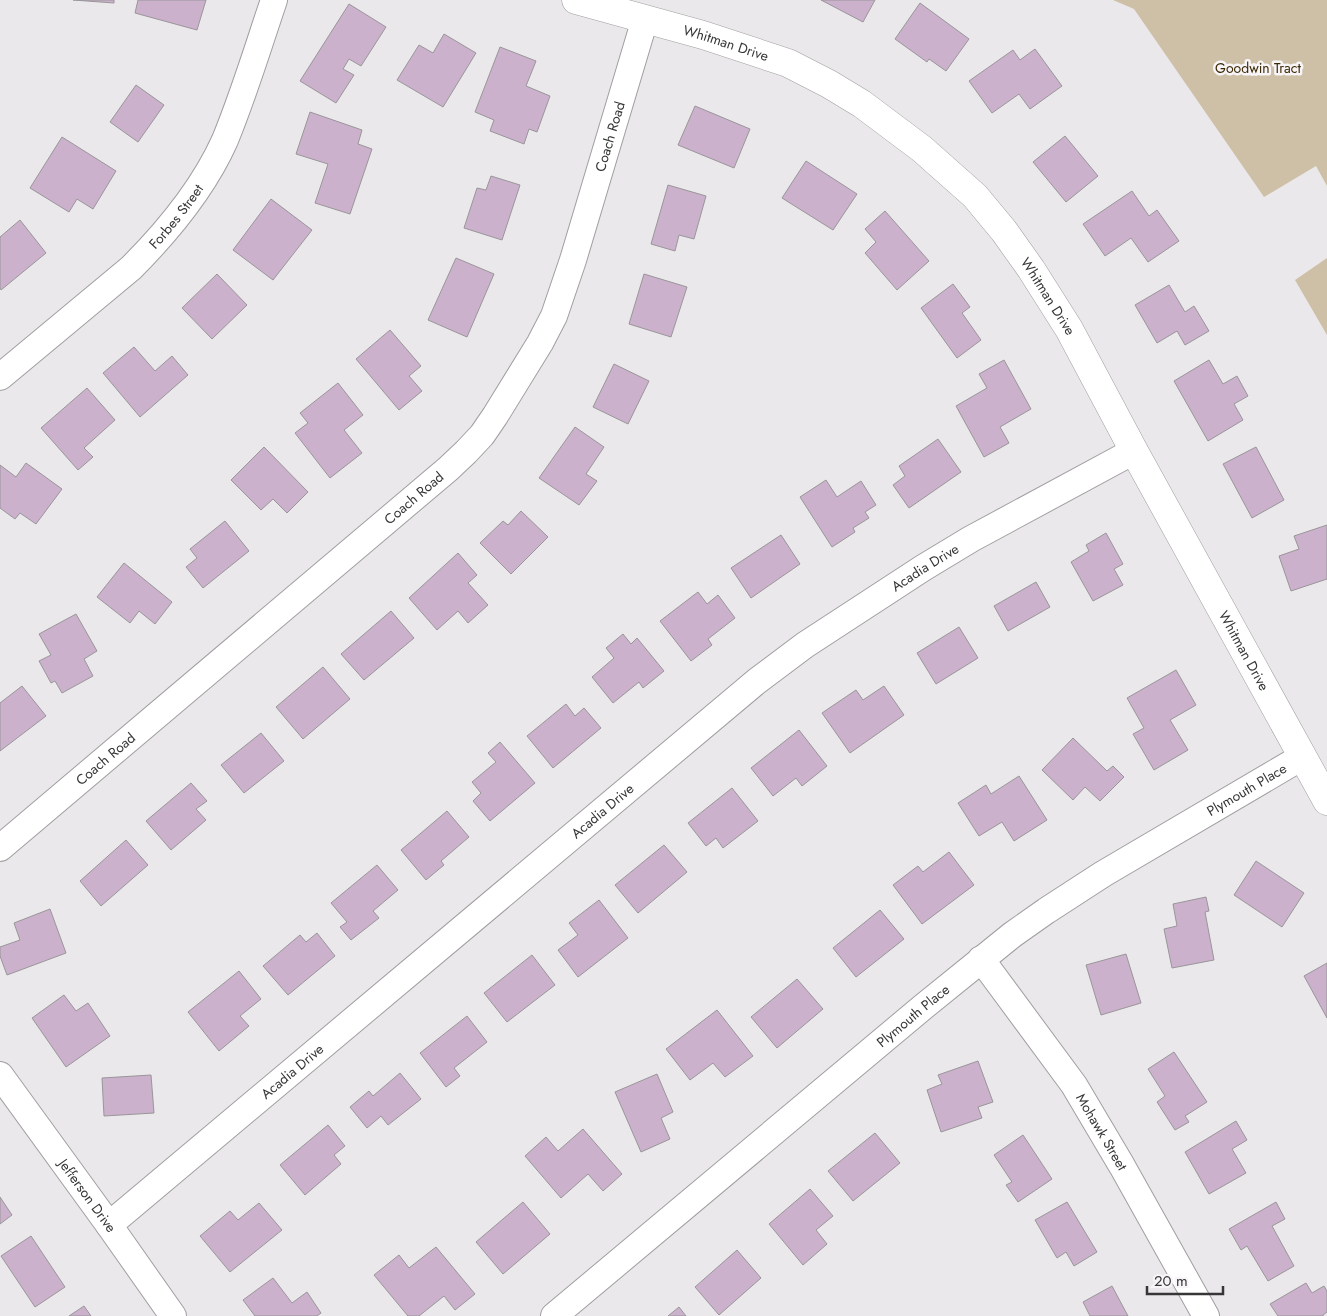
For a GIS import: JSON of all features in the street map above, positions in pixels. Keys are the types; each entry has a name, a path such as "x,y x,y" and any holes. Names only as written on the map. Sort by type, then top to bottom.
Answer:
{"street":[{"name":"Forbes Street","path":"0,377 131,268 150,249 185,204 205,176 224,141 248,78 274,0"},
{"name":"Whitman Drive","path":"576,0 745,48 788,64 821,80 862,104 894,127 950,172 975,196 1004,231 1031,269 1069,329 1134,451 1327,800"},
{"name":"Coach Road","path":"0,848 448,469 482,435 540,343 554,316 573,260 645,19"},
{"name":"Acadia Drive","path":"109,1225 757,681 805,645 971,538 1134,451"},
{"name":"Plymouth Place","path":"554,1316 981,959 1046,911 1103,874 1302,757"},
{"name":"Mohawk Street","path":"981,959 1074,1085 1206,1316"},
{"name":"Jefferson Drive","path":"0,1075 173,1316"}],"green space":[{"name":"Goodwin Tract","path":"1113,0 1327,0 1327,186 1316,166 1264,197 1134,9"},
{"path":"1327,258 1327,335 1295,280"}],"building":[{"path":"73,0 114,0 114,3"},
{"path":"138,0 206,0 197,30 135,13"},
{"path":"821,0 875,0 863,22"},
{"path":"920,3 969,39 946,71 929,59 927,62 895,39"},
{"path":"349,4 386,27 361,66 349,59 343,69 354,75 336,103 300,81"},
{"path":"444,34 476,53 443,107 397,80 419,45 433,53"},
{"path":"500,47 536,61 526,86 550,96 537,132 529,129 524,144 490,131 494,120 475,112"},
{"path":"1035,49 1062,86 1030,109 1019,94 992,113 969,81 1013,50 1020,60"},
{"path":"136,85 164,105 138,142 110,122"},
{"path":"695,106 750,129 734,168 678,145"},
{"path":"310,112 362,130 358,144 372,149 350,214 315,203 328,164 296,154"},
{"path":"1065,136 1098,176 1066,202 1033,162"},
{"path":"62,137 116,171 93,209 77,199 69,212 30,188"},
{"path":"806,161 857,194 833,230 782,198"},
{"path":"491,176 520,185 502,240 464,228 477,188 486,190"},
{"path":"668,185 706,196 694,239 679,235 675,251 651,244"},
{"path":"1132,191 1149,216 1157,210 1179,241 1148,262 1131,238 1105,256 1083,224"},
{"path":"271,199 312,230 273,280 233,250"},
{"path":"885,211 929,261 897,290 865,253 876,242 865,229"},
{"path":"20,220 46,253 1,290 0,237"},
{"path":"456,258 494,274 467,337 428,320"},
{"path":"217,274 247,305 212,339 182,308"},
{"path":"644,274 687,287 671,337 629,324"},
{"path":"953,284 970,307 962,313 981,340 957,358 921,308"},
{"path":"1169,285 1185,312 1194,306 1209,331 1185,345 1177,331 1157,343 1135,305"},
{"path":"390,330 421,366 409,376 422,391 399,410 356,359"},
{"path":"134,347 155,371 172,356 188,375 140,417 103,373"},
{"path":"1004,360 1031,409 1000,427 1009,443 984,457 956,406 987,388 979,374"},
{"path":"1209,360 1223,384 1237,376 1248,396 1234,404 1243,420 1208,441 1174,381"},
{"path":"614,364 649,381 628,424 593,407"},
{"path":"338,383 363,415 344,430 362,453 330,478 295,433 308,423 300,413"},
{"path":"87,388 115,420 84,448 93,457 78,470 41,428"},
{"path":"575,427 604,447 586,474 597,481 579,505 539,478"},
{"path":"938,439 961,472 909,508 893,485 905,476 899,466"},
{"path":"264,447 308,492 287,513 273,499 261,510 231,480"},
{"path":"1256,447 1284,500 1252,518 1223,464"},
{"path":"26,463 62,489 36,524 20,513 15,519 0,508 0,465 16,477"},
{"path":"826,480 837,497 861,481 876,505 865,512 869,518 853,528 855,532 832,547 800,497"},
{"path":"521,511 548,537 511,574 480,543 503,521 508,525"},
{"path":"225,521 249,551 203,588 186,567 197,558 190,549"},
{"path":"1327,525 1327,579 1291,591 1279,556 1299,549 1294,536"},
{"path":"1106,533 1123,564 1114,569 1123,585 1093,601 1071,562 1089,551 1086,545"},
{"path":"781,535 800,564 751,598 731,568"},
{"path":"458,553 477,575 468,583 488,605 468,623 458,611 437,630 409,598"},
{"path":"124,563 172,602 155,624 139,611 130,623 97,597"},
{"path":"1036,582 1050,607 1008,631 994,606"},
{"path":"698,592 707,604 718,595 735,618 708,639 712,645 691,661 660,621"},
{"path":"391,611 414,638 364,680 341,654"},
{"path":"76,614 97,651 84,659 93,676 62,693 55,681 51,683 39,661 51,655 39,634"},
{"path":"959,627 978,658 936,684 917,653"},
{"path":"623,634 631,644 637,638 664,671 643,688 639,682 613,703 592,677 614,658 606,648"},
{"path":"323,667 350,699 303,739 276,707"},
{"path":"1176,670 1196,705 1170,720 1188,750 1154,770 1133,734 1144,728 1127,698"},
{"path":"22,686 46,716 0,751 0,703"},
{"path":"884,686 904,715 850,753 822,713 856,690 863,700"},
{"path":"566,704 575,716 584,708 601,728 553,768 527,736"},
{"path":"799,730 827,766 802,786 796,778 773,796 751,768"},
{"path":"261,733 284,761 244,793 221,765"},
{"path":"1073,738 1107,771 1113,766 1124,777 1100,801 1085,787 1073,800 1042,770"},
{"path":"500,742 535,783 490,821 473,801 481,793 472,782 496,762 488,753"},
{"path":"1019,776 1047,820 1014,841 1002,822 979,836 958,803 986,785 991,794"},
{"path":"191,783 207,801 196,809 206,820 171,850 146,821"},
{"path":"732,788 758,821 723,848 716,838 706,846 688,823"},
{"path":"447,811 469,837 441,861 444,865 426,880 401,850"},
{"path":"126,840 148,865 101,906 80,881"},
{"path":"664,845 687,872 638,913 615,885"},
{"path":"949,852 974,885 922,924 893,885 918,866 923,872"},
{"path":"1256,861 1304,893 1282,927 1234,895"},
{"path":"377,865 398,890 373,911 379,918 351,940 340,927 347,922 331,903"},
{"path":"1206,897 1209,911 1205,912 1214,960 1172,968 1164,929 1177,926 1173,904"},
{"path":"599,900 628,938 578,977 558,950 578,935 569,923"},
{"path":"50,909 66,953 7,975 0,956 0,947 20,940 14,923"},
{"path":"880,910 904,939 856,977 833,948"},
{"path":"317,933 335,956 288,995 263,966 300,935 306,942"},
{"path":"1126,954 1141,1003 1101,1015 1086,965"},
{"path":"532,955 555,985 507,1022 484,993"},
{"path":"1327,963 1327,1018 1304,976"},
{"path":"239,971 261,999 240,1016 249,1026 219,1051 188,1012"},
{"path":"797,979 823,1009 777,1048 751,1017"},
{"path":"64,995 76,1011 88,1003 110,1036 66,1067 32,1018"},
{"path":"717,1010 753,1056 725,1077 713,1063 690,1080 666,1049"},
{"path":"467,1016 487,1042 454,1068 460,1076 446,1087 420,1053"},
{"path":"1174,1052 1207,1102 1185,1116 1189,1122 1175,1130 1157,1102 1165,1096 1148,1069"},
{"path":"978,1061 993,1102 978,1107 982,1118 941,1132 927,1090 942,1084 938,1075"},
{"path":"400,1073 421,1099 388,1125 381,1116 367,1128 350,1107 369,1091 373,1096"},
{"path":"657,1074 673,1112 661,1118 670,1139 641,1152 615,1092"},
{"path":"151,1075 154,1113 104,1116 102,1078"},
{"path":"1236,1121 1247,1140 1232,1149 1246,1173 1209,1194 1185,1152"},
{"path":"328,1125 345,1146 334,1155 341,1164 305,1195 280,1165"},
{"path":"583,1129 622,1174 603,1191 588,1174 561,1198 525,1156 546,1137 558,1151"},
{"path":"875,1133 900,1163 853,1201 828,1171"},
{"path":"1023,1135 1052,1179 1018,1202 1006,1185 1012,1182 994,1155"},
{"path":"810,1189 833,1216 816,1230 827,1244 803,1265 769,1224"},
{"path":"0,1197 12,1215 0,1224"},
{"path":"523,1202 550,1234 503,1274 476,1242"},
{"path":"1067,1202 1097,1252 1074,1266 1066,1252 1057,1258 1035,1220"},
{"path":"1276,1202 1285,1219 1272,1226 1294,1266 1268,1281 1247,1246 1241,1250 1229,1229"},
{"path":"259,1203 282,1230 230,1272 200,1236 230,1211 238,1220"},
{"path":"31,1236 65,1287 35,1307 1,1256"},
{"path":"436,1247 475,1294 455,1310 444,1296 419,1316 408,1316 374,1275 399,1255 409,1268"},
{"path":"737,1250 761,1278 719,1315 695,1287"},
{"path":"273,1278 292,1303 307,1292 321,1313 317,1316 255,1316 243,1300"},
{"path":"1306,1283 1312,1293 1324,1286 1327,1291 1327,1312 1323,1316 1278,1316 1270,1304"},
{"path":"1112,1286 1128,1316 1090,1316 1083,1302"},
{"path":"84,1306 91,1316 69,1316"},
{"path":"679,1307 686,1316 668,1316"}]}
